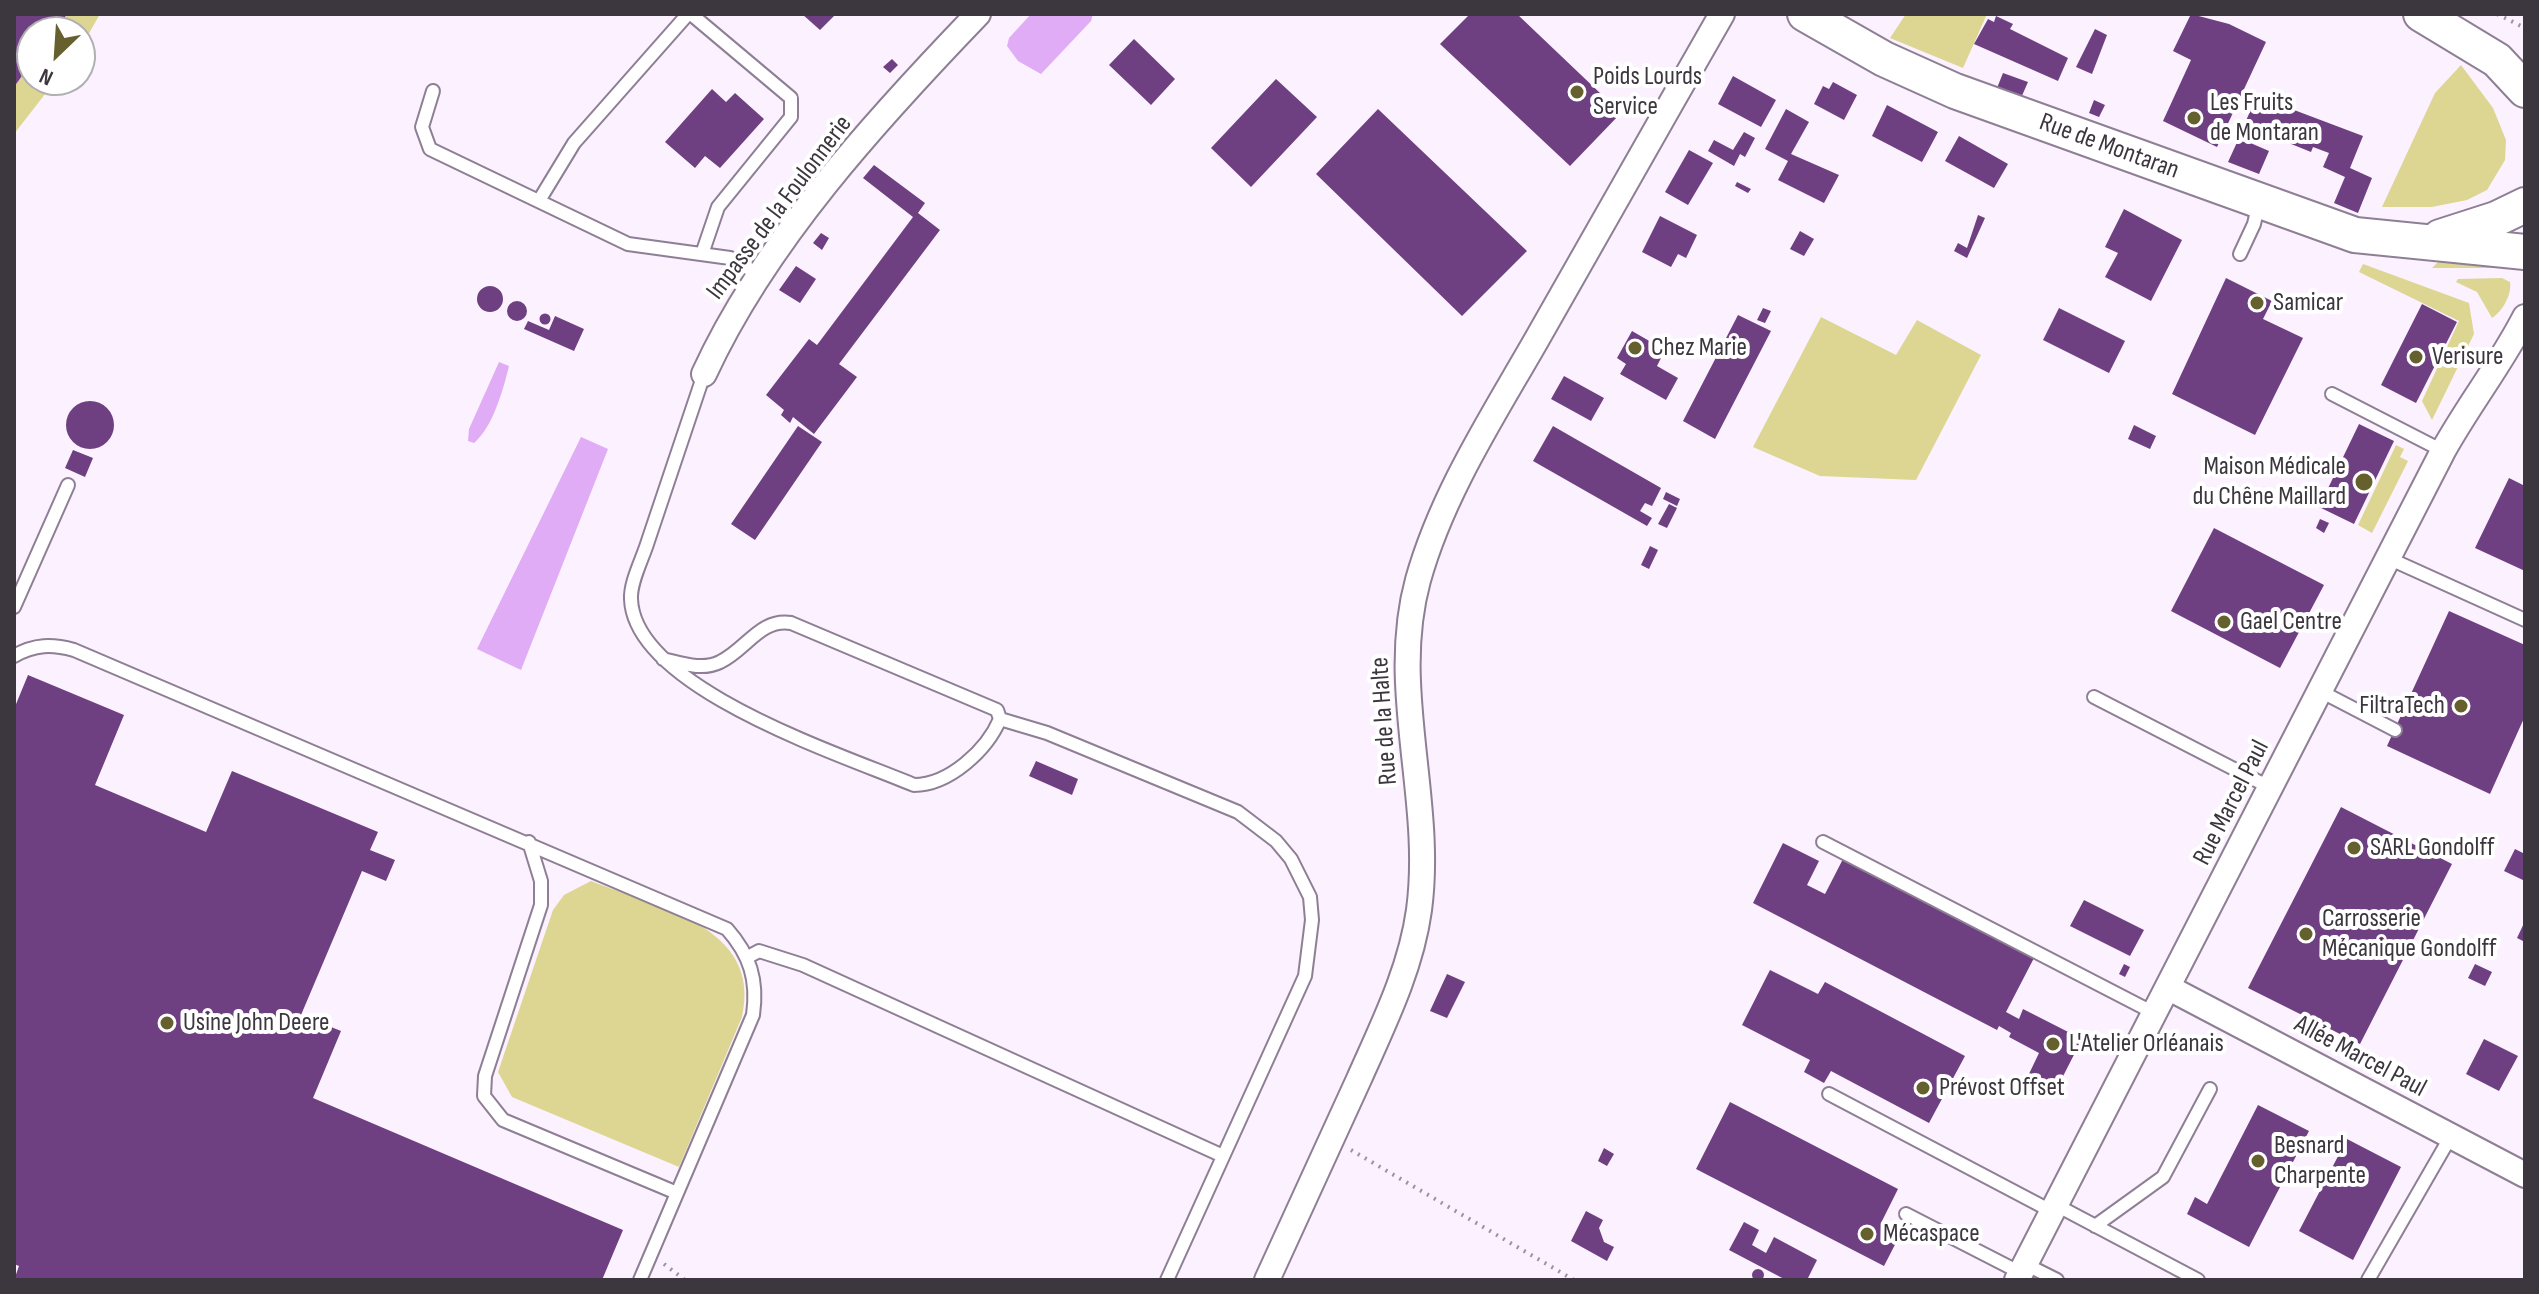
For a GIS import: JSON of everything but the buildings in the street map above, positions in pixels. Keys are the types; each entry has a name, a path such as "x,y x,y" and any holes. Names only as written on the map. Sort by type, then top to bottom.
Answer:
{"street":[{"name":"Impasse de la Foulonnerie","path":"704,374 725,328 844,161 978,14"},
{"name":"Rue de la Halte","path":"1267,1280 1409,956 1419,909 1421,862 1416,759 1406,693 1408,636 1417,583 1433,531 1516,376 1722,14"},
{"name":"Rue de Montaran","path":"1805,14 1884,59 1955,91 2355,235 2525,252"},
{"path":"2421,14 2497,60 2525,90"},
{"name":"Rue de Montaran","path":"2426,241 2496,219 2525,205"},
{"name":"Rue Marcel Paul","path":"2021,1272 2443,451 2471,399 2515,351 2525,317"},
{"name":"Allée Marcel Paul","path":"2169,988 2525,1175"}],"lane":[{"path":"540,199 574,143 689,14 791,98 791,117 718,207 702,254"},
{"path":"433,91 422,127 430,149 540,199 628,244 730,258 760,275"},
{"path":"2240,254 2254,224 2259,202"},
{"path":"663,659 692,667 719,663 777,621 791,623 997,710 1000,719 985,747 938,782 914,785 712,698 663,659 641,636 630,596 704,374"},
{"path":"2332,394 2443,451"},
{"path":"14,607 68,485"},
{"path":"2388,558 2525,620"},
{"path":"14,656 36,646 55,645 74,650 727,929 748,957 756,985 753,1015 640,1280"},
{"path":"2320,691 2395,730"},
{"path":"2094,697 2271,788"},
{"path":"1000,719 1047,733 1238,812 1276,841 1301,877 1310,897 1312,920 1305,976 1167,1280"},
{"path":"529,842 541,881 541,905 485,1076 484,1096 503,1120 677,1193"},
{"path":"1823,842 2156,1014"},
{"path":"748,957 759,951 803,965 1223,1156"},
{"path":"2095,1226 2163,1177 2210,1089"},
{"path":"1829,1094 2198,1280"},
{"path":"2368,1280 2451,1136"},
{"path":"1906,1214 2021,1272 2057,1280"}],"path":[{"path":"2497,14 2525,28"},
{"path":"1332,1137 1371,1164 1574,1280"}],"shaded area":[{"path":"100,14 96,21 96,16 66,16"},
{"path":"1031,14 1093,14 1091,21 1041,74 1018,61 1007,46 1009,38"},
{"path":"1906,14 1987,14 1963,68 1890,38"},
{"path":"2461,65 2493,108 2506,140 2505,160 2487,190 2467,200 2432,207 2382,207 2435,93"},
{"path":"16,84 16,96 44,96 14,134"},
{"path":"2443,257 2494,264 2492,268 2432,268"},
{"path":"2363,264 2469,303 2474,334 2432,420 2422,401 2459,321 2359,272"},
{"path":"2502,278 2510,282 2508,298 2492,318 2477,292 2456,282 2458,279"},
{"path":"1821,317 1896,355 1917,320 1981,355 1916,480 1820,476 1753,447"},
{"path":"499,362 509,366 496,408 481,436 474,443 468,441 469,429"},
{"path":"581,437 608,449 521,670 477,649"},
{"path":"2396,445 2404,449 2400,457 2408,461 2372,533 2358,525"},
{"path":"591,881 673,911 699,925 721,941 736,961 744,986 742,1017 679,1167 512,1097 498,1072 553,910 564,895"}],"place":[{"name":"Poids Lourds Service","path":"1577,92"},
{"name":"Les Fruits de Montaran","path":"2194,118"},
{"name":"Samicar","path":"2257,303"},
{"name":"Chez Marie","path":"1635,348"},
{"name":"Verisure","path":"2416,357"},
{"name":"Maison Médicale du Chêne Maillard","path":"2364,482"},
{"name":"Gael Centre","path":"2224,622"},
{"name":"FiltraTech","path":"2461,706"},
{"name":"SARL Gondolff","path":"2354,848"},
{"name":"Carrosserie Mécanique Gondolff","path":"2306,934"},
{"name":"Usine John Deere","path":"167,1023"},
{"name":"L'Atelier Orléanais","path":"2053,1044"},
{"name":"Prévost Offset","path":"1923,1088"},
{"name":"Besnard Charpente","path":"2258,1161"},
{"name":"Mécaspace","path":"1867,1234"}]}
